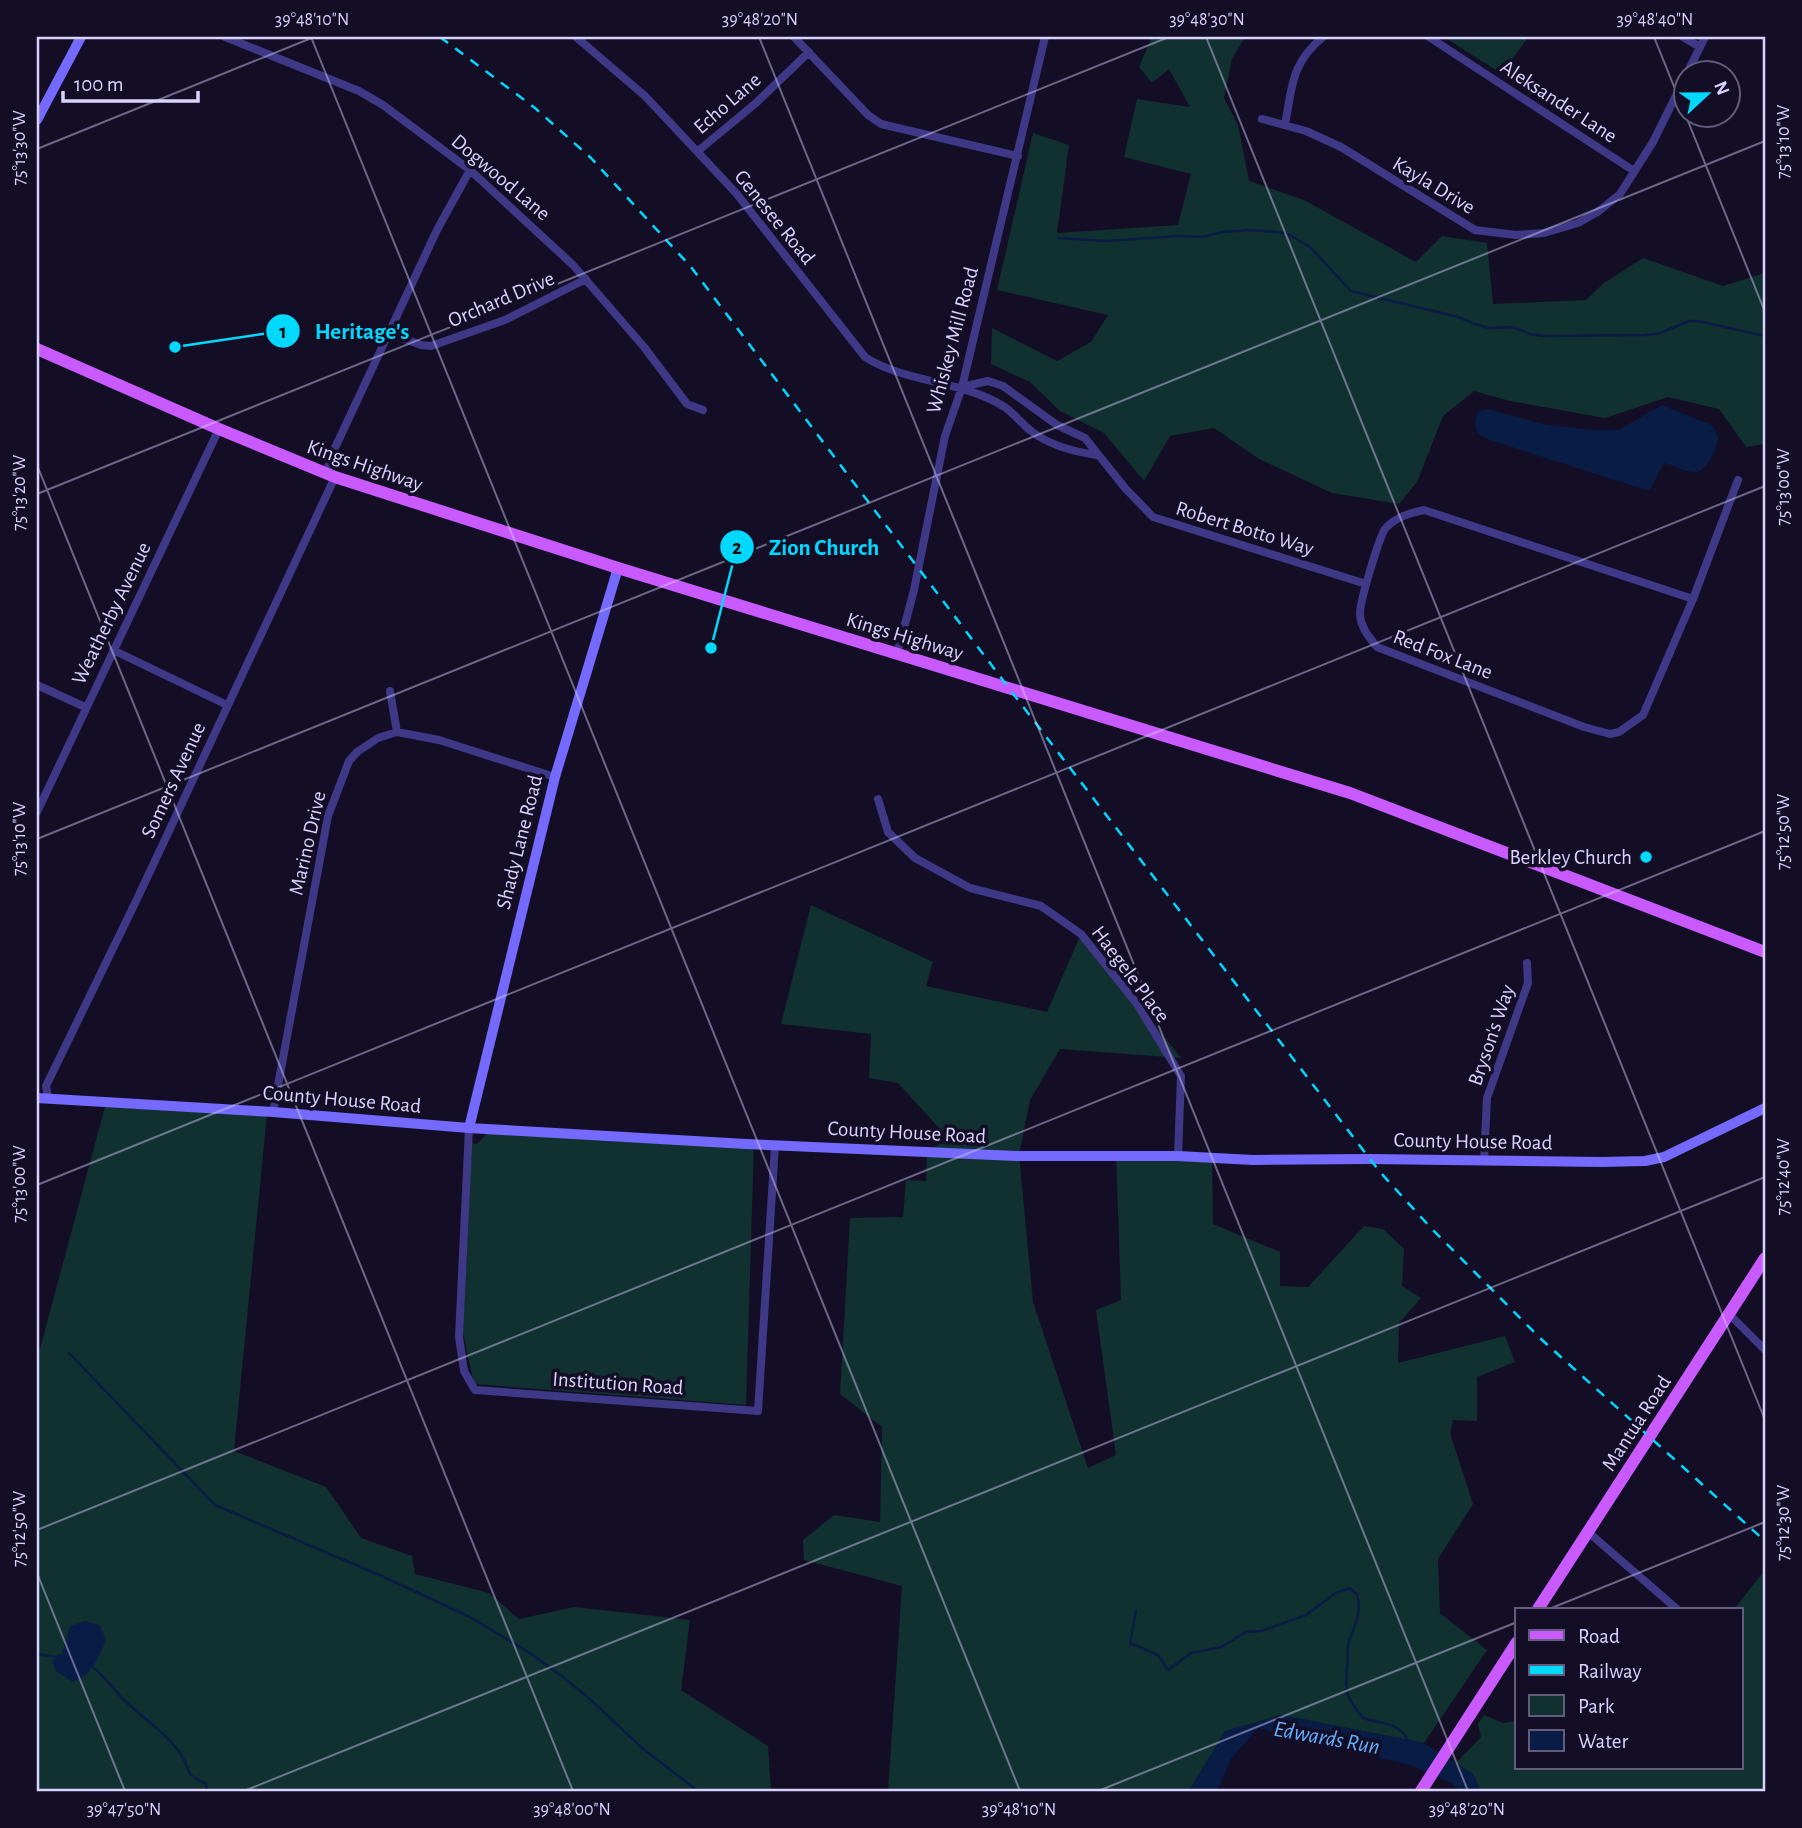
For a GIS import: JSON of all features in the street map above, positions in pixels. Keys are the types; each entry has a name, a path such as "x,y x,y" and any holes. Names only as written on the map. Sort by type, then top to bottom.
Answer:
{"main road":[{"name":"Kings Highway","path":"37,349 331,475 618,568 1350,793 1765,952"},
{"name":"Mantua Road","path":"1539,1608 1765,1258"},
{"path":"1424,1786 1515,1645"}],"street":[{"path":"37,120 81,37"},
{"name":"Dogwood Lane","path":"225,37 359,91 383,105 470,170 533,226 586,279 687,404 703,410"},
{"name":"Genesee Road","path":"576,37 645,96 736,193 865,357 879,365 962,387"},
{"path":"794,37 868,115 881,124 1018,156"},
{"name":"Whiskey Mill Road","path":"897,654 915,587 945,436 962,387 1045,37"},
{"path":"1285,125 1294,74 1305,52 1323,37"},
{"name":"Aleksander Lane","path":"1429,37 1634,171"},
{"path":"1683,37 1700,47"},
{"name":"Kayla Drive","path":"1262,119 1341,147 1475,230 1494,234 1544,233 1578,223 1620,194 1653,142 1705,37"},
{"name":"Echo Lane","path":"698,151 756,103 809,52"},
{"name":"Somers Avenue","path":"42,1098 228,705 331,475 334,450 437,230 470,170"},
{"name":"Orchard Drive","path":"388,333 431,346 505,320 586,279"},
{"name":"Robert Botto Way","path":"962,387 988,381 1003,386 1057,425 1085,438 1153,517 1366,584"},
{"path":"962,387 1001,405 1043,438 1074,450 1097,455"},
{"name":"Weatherby Avenue","path":"37,812 40,800 219,429"},
{"name":"Red Fox Lane","path":"1693,599 1424,510 1404,515 1384,530 1366,584 1360,614 1364,631 1377,647 1584,727 1610,734 1628,727 1643,715 1693,599 1738,480"},
{"name":"Shady Lane Road","path":"469,1128 555,777 618,568"},
{"path":"113,650 228,705"},
{"path":"37,685 85,707"},
{"path":"390,691 397,732 439,740 555,777"},
{"name":"Marino Drive","path":"272,1112 328,816 349,761 378,738 397,732"},
{"name":"Haegele Place","path":"878,799 888,832 915,858 970,888 1041,906 1081,934 1137,1004 1181,1076 1178,1156"},
{"name":"Bryson's Way","path":"1484,1161 1487,1098 1528,983 1527,963"},
{"name":"County House Road","path":"42,1098 775,1146 1016,1156 1178,1156 1253,1160 1652,1160 1684,1150 1765,1108"},
{"name":"Institution Road","path":"469,1128 459,1337 464,1371 475,1390 758,1411 775,1146"},
{"path":"1730,1315 1765,1350"},
{"path":"1588,1532 1676,1608"}],"green space":[{"path":"1152,37 1245,37 1232,59 1224,98 1238,125 1249,181 1304,200 1416,262 1442,236 1487,243 1493,304 1586,300 1604,283 1643,258 1723,286 1765,273 1765,444 1746,447 1719,409 1668,397 1605,418 1510,401 1474,391 1443,416 1417,482 1399,504 1332,493 1259,459 1214,428 1170,436 1144,481 1104,433 1060,411 1030,382 991,364 992,328 1057,361 1091,342 1108,315 997,290 1033,133 1069,145 1057,233 1178,225 1191,174 1124,157 1137,99 1190,107 1169,69 1152,83 1139,67"},
{"path":"1444,37 1528,37 1502,74"},
{"path":"811,905 933,962 926,986 1047,1012 1081,934 1181,1058 1060,1049 1030,1100 1019,1154 1033,1302 1088,1468 1116,1455 1096,1310 1121,1300 1116,1154 1212,1157 1213,1224 1280,1252 1280,1286 1308,1287 1364,1226 1383,1229 1404,1249 1402,1286 1421,1298 1399,1323 1398,1363 1505,1336 1515,1362 1477,1377 1477,1421 1453,1420 1450,1433 1473,1504 1438,1559 1440,1613 1487,1650 1424,1743 1281,1715 1225,1732 1189,1791 888,1791 902,1586 804,1560 803,1540 834,1515 880,1522 882,1427 840,1394 850,1218 903,1217 906,1180 926,1181 927,1150 950,1140 898,1083 869,1078 871,1034 781,1024"},
{"path":"106,1103 267,1114 234,1451 326,1487 361,1538 412,1556 415,1574 489,1593 519,1619 574,1607 690,1620 681,1690 768,1746 771,1791 37,1791 37,1360"},
{"path":"489,1131 754,1144 746,1405 474,1384 463,1333 472,1143 477,1144"},
{"path":"1765,1570 1765,1791 1481,1791 1473,1774 1456,1763 1481,1737 1478,1724 1484,1715 1503,1723 1515,1721 1515,1769 1742,1769 1742,1608 1735,1608"}],"water":[{"path":"1662,405 1711,425 1718,440 1704,468 1697,472 1689,471 1664,463 1649,491 1490,440 1477,433 1475,423 1477,412 1488,409 1542,424 1619,430"},
{"path":"85,1621 100,1625 106,1640 90,1671 73,1682 56,1671 52,1661 62,1653 70,1626"},
{"name":"Edwards Run","path":"1281,1715 1424,1743 1473,1774 1481,1791 1463,1791 1413,1766 1258,1728 1231,1759 1217,1791 1189,1791 1225,1731"}],"waterway":[{"path":"1058,238 1106,241 1203,237 1222,232 1251,230 1286,233 1310,247 1351,291 1458,317 1489,328 1513,327 1543,336 1644,335 1658,334 1689,321 1698,321 1765,336"},
{"path":"69,1353 215,1505 470,1617 530,1653 563,1677 642,1748 698,1791"},
{"name":"Edwards Run","path":"1136,1611 1130,1643 1158,1655 1168,1670 1191,1653 1221,1647 1246,1632 1261,1631 1306,1615 1334,1594 1350,1588 1357,1594 1359,1607 1348,1645 1348,1695 1363,1718 1395,1727 1409,1742"},
{"path":"37,1654 58,1657"},
{"path":"91,1666 125,1701 168,1738 184,1759 190,1774 206,1784 207,1791"}],"railway":[{"path":"440,37 535,108 591,158 691,267 1008,687 1380,1172 1431,1228 1541,1339 1765,1541"}],"place":[{"name":"Heritage's","path":"175,347"},
{"name":"Zion Church","path":"711,648"},
{"name":"Berkley Church","path":"1646,857"}]}
